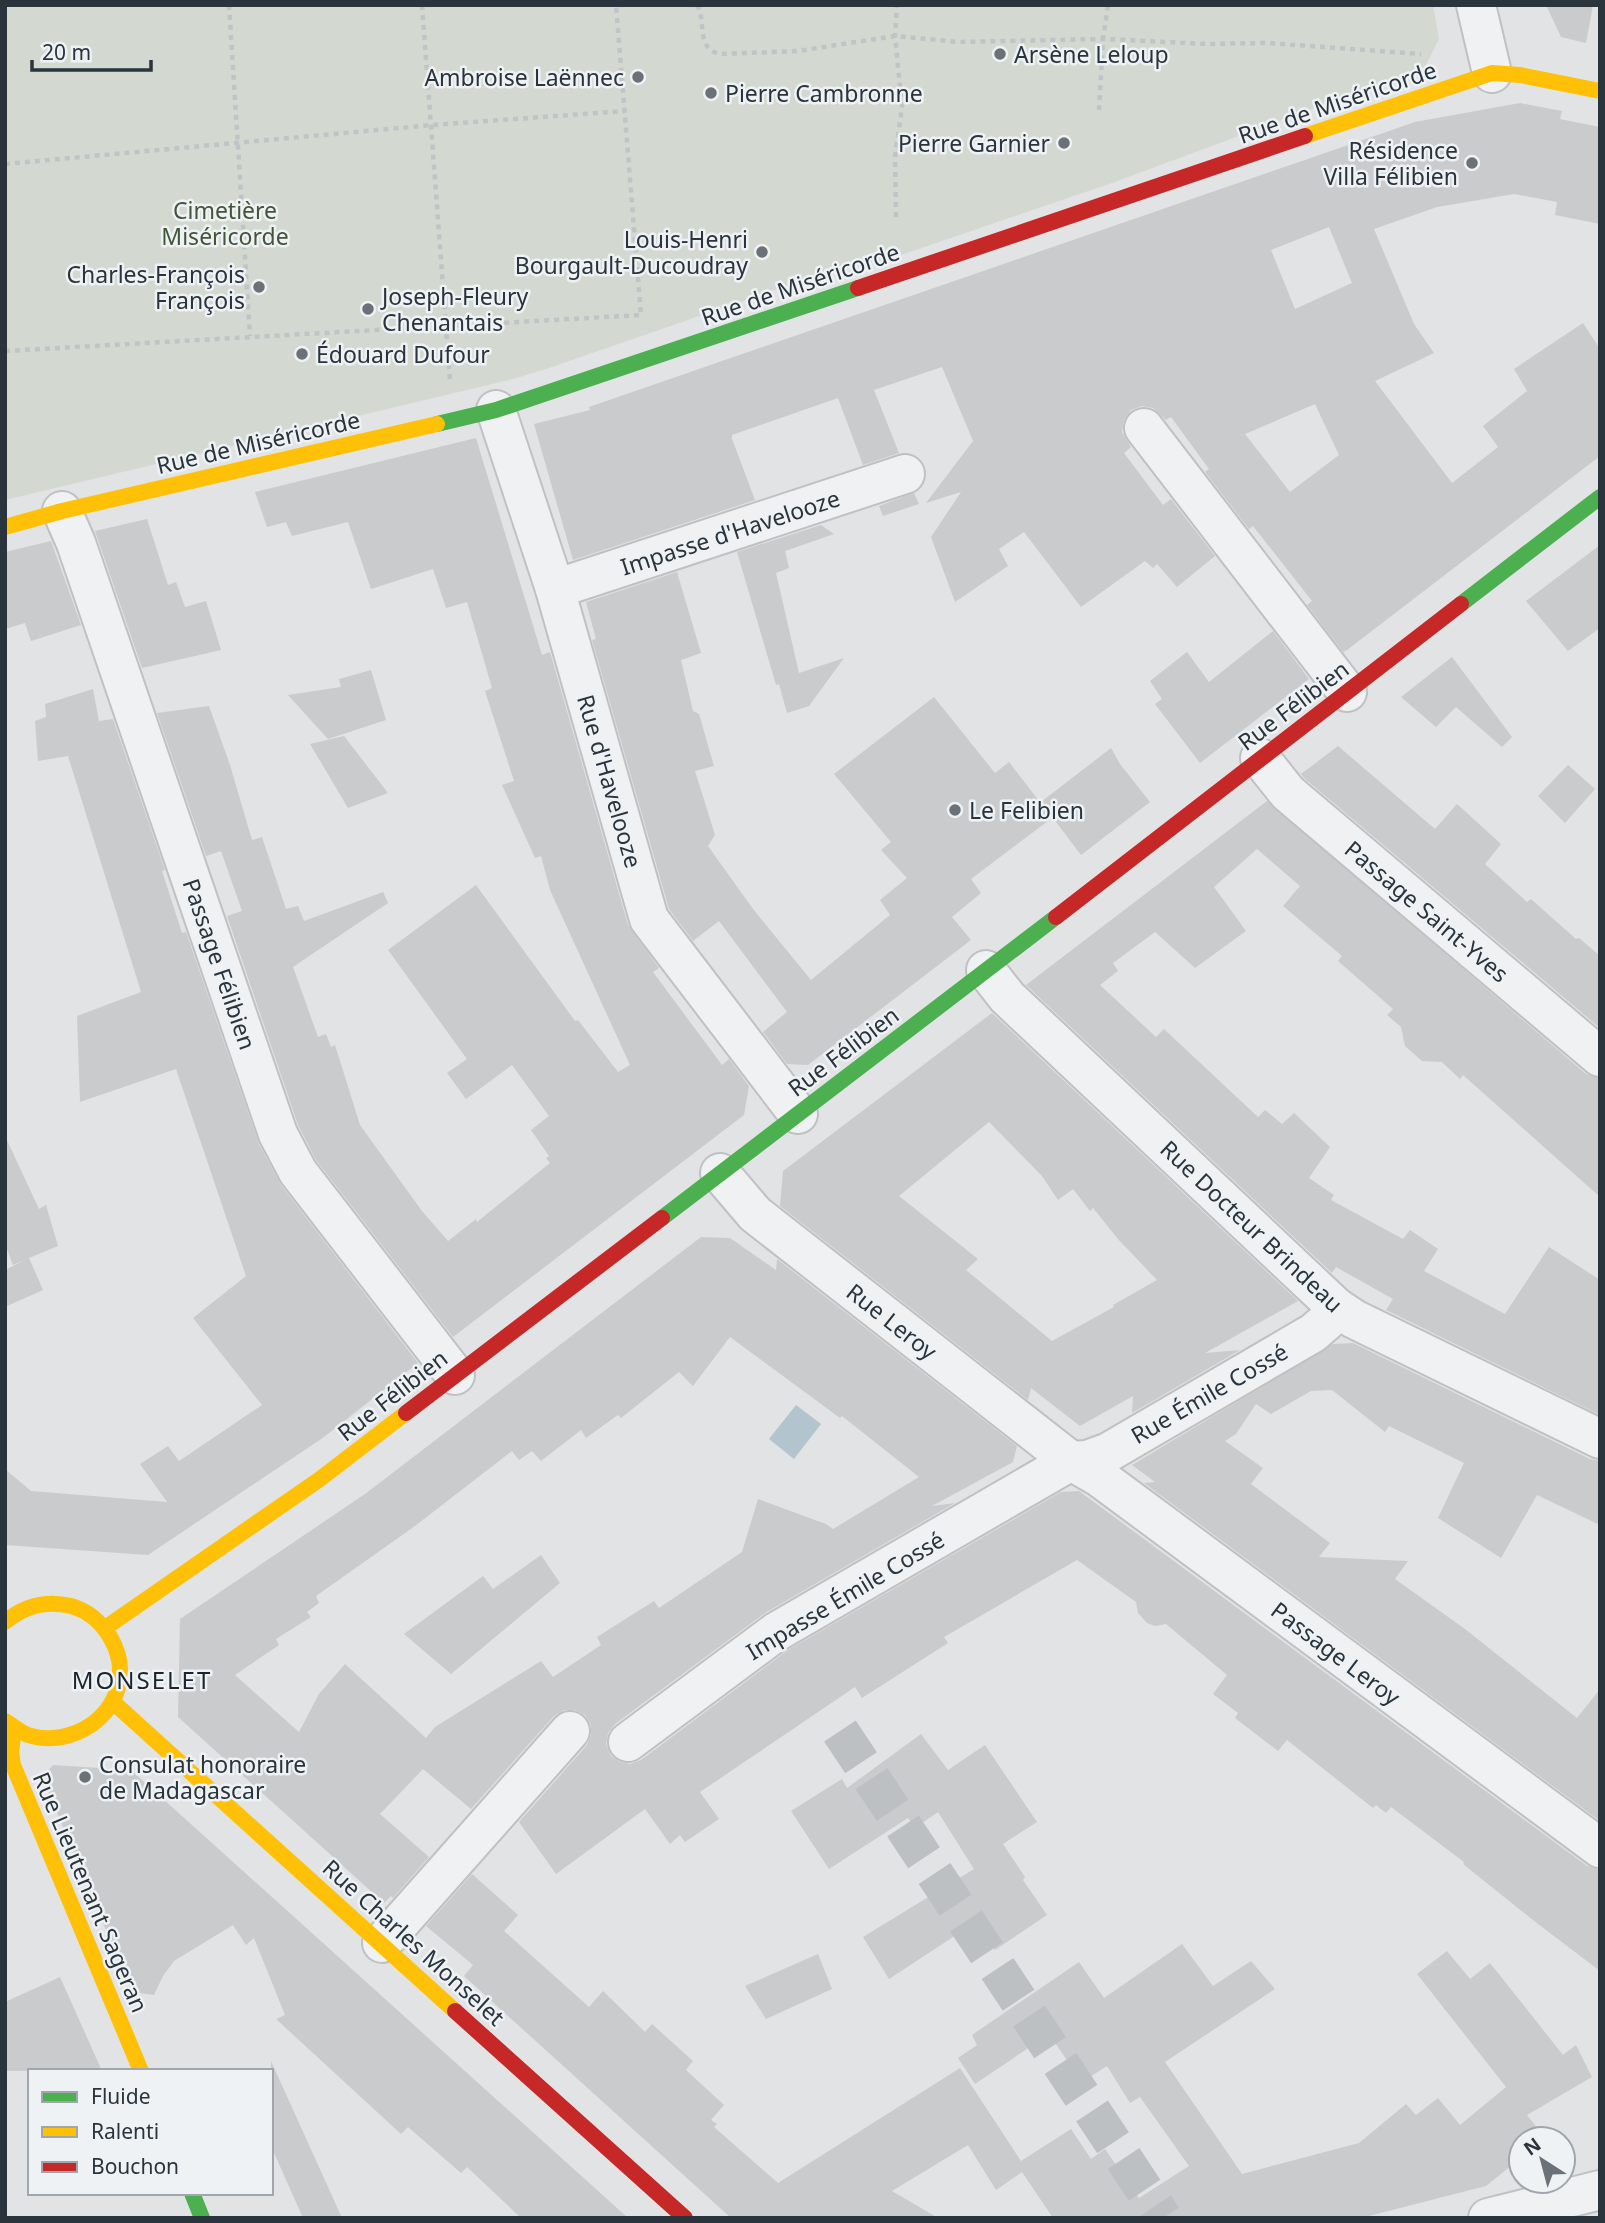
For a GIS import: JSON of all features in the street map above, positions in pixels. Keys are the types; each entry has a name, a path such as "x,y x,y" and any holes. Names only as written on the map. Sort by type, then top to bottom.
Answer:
{"street":[{"path":"1476,5 1476,79"},
{"name":"Rue de Miséricorde","path":"5,527 62,511 496,410 1476,79 1520,75 1600,91"},
{"name":"Rue d'Havelooze","path":"496,410 555,589 649,919 798,1114"},
{"path":"1143,428 1347,692"},
{"name":"Impasse d'Havelooze","path":"555,589 905,474"},
{"name":"Rue Félibien","path":"105,1628 320,1479 1600,496"},
{"name":"Passage Félibien","path":"62,511 76,543 278,1134 298,1172 455,1375"},
{"name":"Passage Saint-Yves","path":"1260,758 1288,793 1600,1057"},
{"name":"Rue Docteur Brindeau","path":"986,970 1007,997 1336,1307 1354,1319 1600,1439"},
{"name":"Rue Leroy","path":"720,1173 755,1214 1071,1461"},
{"name":"Rue Émile Cossé","path":"1071,1461 1087,1460 1109,1452 1312,1333 1328,1320 1336,1307"},
{"name":"Impasse Émile Cossé","path":"628,1742 775,1632 1071,1461"},
{"name":"Passage Leroy","path":"1071,1461 1099,1477 1600,1848"},
{"path":"6,1620 34,1605 59,1604 83,1611 105,1628 116,1647 120,1668 113,1702 87,1730 69,1737 37,1738 9,1724"},
{"name":"Rue Charles Monselet","path":"113,1702 685,2218"},
{"name":"Rue Lieutenant Sageran","path":"9,1724 13,1765 140,2069"},
{"path":"382,1943 570,1731"},
{"path":"1488,2218 1600,2190"},
{"path":"193,2195 202,2218"}],"path":[{"path":"229,5 250,336"},
{"path":"422,5 450,386"},
{"path":"5,351 641,315 616,5"},
{"path":"697,5 705,44 714,52 756,54 798,51 895,36 959,42 1103,39 1208,44 1267,43 1448,56 1476,79"},
{"path":"896,217 895,157 902,107 895,36 897,5"},
{"path":"1099,110 1108,5"},
{"path":"5,164 432,125 625,111"}],"green space":[{"name":"Cimetière Miséricorde","path":"5,5 1433,5 1439,39 1425,67 1112,183 898,256 815,276 513,379 5,500"}],"shaded area":[{"path":"796,1405 821,1424 794,1459 769,1439"}],"building":[{"path":"1546,5 1593,5 1586,43 1561,37"},
{"path":"1520,103 1562,111 1560,119 1600,127 1600,224 1555,215 1557,202 1514,194 1437,207 1374,229 1414,324 1434,353 1375,381 1452,483 1498,447 1483,426 1527,391 1514,369 1583,323 1600,349 1600,456 1347,650 1343,652 1307,605 1312,601 1253,526 1249,529 1205,472 1209,469 1171,417 1166,420 1153,408 1142,406 1131,410 1124,420 1122,432 1131,447 1124,453 1163,505 1171,499 1215,556 1177,587 1157,564 1153,568 1145,561 1081,607 1024,532 999,549 1008,566 955,602 931,537 961,492 926,503 973,441 942,367 874,390 899,453 863,465 838,398 732,435 755,500 573,560 534,424 590,410 589,407 1415,122","holes":["1329,227 1352,283 1295,309 1271,250","1315,404 1339,455 1290,492 1245,434"]},
{"path":"476,438 542,655 550,652 628,925 659,968 653,972 722,1065 729,1059 749,1086 744,1115 453,1337 316,1160 298,1125 227,916 242,911 221,851 206,856 157,713 209,706 252,840 262,837 286,909 298,906 304,921 383,892 388,903 293,967 318,1037 326,1034 331,1047 335,1045 360,1125 422,1211 448,1241 476,1219 477,1222 550,1163 546,1158 549,1156 531,1130 549,1116 512,1065 466,1099 447,1073 467,1059 388,950 476,885 575,1021 578,1020 618,1072 630,1065 550,890 541,856 535,858 502,785 514,781 485,691 492,688 467,602 446,608 433,569 371,589 348,522 292,536 286,522 267,527 255,492"},
{"path":"914,493 919,504 883,516 879,506"},
{"path":"147,519 168,585 176,582 185,607 206,601 221,650 142,668 95,531"},
{"path":"821,525 834,534 785,551 789,568 776,573 799,673 844,658 809,706 787,713 779,684 776,685 737,552"},
{"path":"51,541 81,625 31,641 25,623 5,629 5,552"},
{"path":"1600,545 1600,628 1568,651 1526,601"},
{"path":"677,572 701,653 681,660 693,711 699,714 714,766 695,771 715,835 708,846 753,909 811,980 890,915 880,900 907,878 881,850 891,842 834,774 934,697 995,773 1009,762 1052,818 971,879 981,893 952,917 971,940 808,1065 787,1064 763,1032 787,1012 719,921 693,941 669,909 592,640 596,639 586,602"},
{"path":"1273,631 1309,679 1200,763 1155,704 1162,699 1150,681 1187,652 1209,682"},
{"path":"1452,657 1512,737 1502,747 1456,707 1436,727 1401,697"},
{"path":"371,670 386,720 328,739 288,695 341,687 339,679"},
{"path":"93,689 99,721 113,719 165,870 162,871 182,933 186,932 259,1144 281,1185 418,1363 324,1437 148,1555 5,1545 5,1469 31,1491 167,1502 140,1464 168,1446 179,1461 262,1405 193,1318 246,1276 176,1069 80,1102 77,1016 141,992 68,756 38,761 35,721 46,717 45,704"},
{"path":"344,736 388,793 348,808 310,744"},
{"path":"1338,746 1435,829 1457,804 1501,844 1485,864 1527,902 1531,899 1576,939 1579,938 1600,956 1600,1028 1304,778 1301,774"},
{"path":"1111,748 1150,802 1081,855 1041,802"},
{"path":"1568,765 1595,789 1565,823 1538,796"},
{"path":"1267,801 1586,1074 1600,1078 1600,1197 1463,1075 1460,1079 1442,1062 1422,1061 1405,1046 1401,1027 1387,1015 1393,1009 1338,961 1342,956 1283,906 1300,886 1257,849 1214,887 1246,931 1195,968 1155,932 1113,963 1118,971 1100,985 1156,1037 1164,1029 1258,1117 1265,1110 1282,1124 1294,1113 1330,1147 1309,1178 1334,1195 1331,1200 1403,1239 1410,1230 1438,1249 1424,1271 1505,1314 1549,1247 1600,1280 1600,1415 1386,1310 1393,1299 1336,1267 1332,1273 1026,985"},
{"path":"992,1013 1298,1301 1205,1353 1240,1350 1132,1413 1133,1396 1080,1426 1031,1388 1028,1400 780,1206 783,1171","holes":["989,1122 1042,1176 1058,1200 1073,1189 1090,1211 1093,1208 1157,1280 1052,1341 966,1270 978,1259 899,1196"]},
{"path":"5,1136 39,1209 46,1205 58,1246 29,1258 43,1290 5,1307 5,1270 25,1260 13,1265 5,1244"},
{"path":"701,1237 730,1238 776,1270 777,1259 1017,1446 1013,1462 932,1506 955,1503 765,1613 615,1724 608,1733 606,1744 611,1756 630,1764 641,1760 788,1650 1061,1492 1079,1491 1587,1866 1600,1869 1600,1971 1391,1807 1386,1813 1376,1805 1373,1808 1287,1740 1278,1751 1235,1718 1238,1713 1213,1694 1227,1675 1166,1624 1155,1626 1147,1623 1138,1613 1136,1602 1077,1560 944,1637 948,1643 862,1698 855,1687 700,1792 719,1819 685,1842 680,1835 670,1844 645,1809 556,1874 519,1822 587,1745 591,1725 585,1715 575,1710 564,1710 554,1716 471,1809 423,1769 380,1814 429,1857 393,1898 391,1896 384,1903 178,1717 180,1619 365,1494","holes":["730,1337 840,1418 842,1416 919,1477 833,1529 758,1499 742,1552 659,1608 654,1601 597,1637 601,1645 553,1677 541,1661 435,1727 426,1738 345,1664 319,1694 299,1732 235,1675 279,1645 276,1639 311,1617 307,1612 319,1603 316,1596 415,1526 512,1451 519,1460 532,1451 541,1461 581,1430 586,1438 618,1415 621,1418 679,1372 693,1386"]},
{"path":"1353,1343 1590,1459 1600,1461 1600,1525 1537,1495 1501,1558 1438,1518 1464,1463 1389,1426 1385,1432 1332,1390 1311,1391 1271,1414 1256,1404 1236,1434 1225,1441 1263,1468 1251,1484 1330,1543 1319,1557 1408,1561 1395,1579 1465,1629 1577,1718 1600,1689 1600,1821 1144,1483 1155,1482 1132,1465 1333,1344"},
{"path":"541,1555 560,1583 451,1674 404,1634 483,1576 493,1589"},
{"path":"921,1734 948,1770 985,1745 1037,1822 1003,1844 1047,1915 995,1950 976,1922 889,1979 863,1937 974,1869 938,1812 915,1828 908,1818 829,1869 791,1811 842,1779 847,1788"},
{"path":"53,1765 131,1770 628,2218 521,2218 467,2167 461,2173 408,2127 401,2134 276,2019 285,2015 254,1938 246,1945 233,1925 174,1961 154,1995 132,1992 42,1777"},
{"path":"472,1874 518,1915 504,1931 589,2007 603,1991 645,2032 652,2024 693,2061 686,2070 724,2105 711,2120 717,2124 714,2127 778,2183 960,2068 1021,2161 1071,2129 1091,2159 1105,2149 1139,2198 1189,2166 1140,2097 1130,2103 1107,2066 1082,2082 1049,2034 975,2084 958,2058 977,2045 972,2035 1079,1962 1104,1998 1182,1944 1213,1986 1251,1961 1275,1989 1165,2062 1242,2174 1359,2143 1406,2104 1416,2115 1438,2098 1460,2125 1506,2087 1417,1974 1447,1951 1470,1979 1490,1963 1563,2055 1576,2045 1592,2077 1527,2115 1535,2125 1507,2125 1507,2169 1486,2186 1361,2218 1053,2218 1022,2172 996,2190 968,2145 892,2191 938,2218 731,2218 464,1976 473,1965 426,1926"},
{"path":"818,1954 832,1989 766,2019 745,1986"},
{"path":"60,1977 101,2069 5,2071 5,2002"},
{"path":"271,2061 342,2218 303,2218 273,2150"}],"tunnel":[{"path":"840,1731 1163,2218"}],"traffic: fast":[{"path":"437,424 496,410 858,288"},
{"path":"1461,604 1600,497"},
{"path":"662,1218 1056,917"},
{"path":"193,2195 202,2218"}],"traffic: slow":[{"path":"1305,136 1492,73 1520,75 1600,91"},
{"path":"5,527 62,511 437,424"},
{"path":"105,1628 320,1479 406,1413"},
{"path":"5,1622 28,1608 44,1604 62,1604 83,1611 94,1618 110,1637 116,1649 120,1674 113,1700 105,1712 95,1722 70,1735 56,1738 28,1735 5,1721"},
{"path":"113,1702 455,2011"},
{"path":"14,1728 11,1752 13,1765 140,2069"}],"traffic: jam":[{"path":"858,288 1305,136"},
{"path":"1056,917 1461,604"},
{"path":"406,1413 662,1218"},
{"path":"455,2011 685,2218"}],"place":[{"name":"Arsène Leloup","path":"1000,54"},
{"name":"Ambroise Laënnec","path":"638,77"},
{"name":"Pierre Cambronne","path":"711,93"},
{"name":"Pierre Garnier","path":"1064,143"},
{"name":"Résidence Villa Félibien","path":"1472,163"},
{"name":"Louis-Henri Bourgault-Ducoudray","path":"762,252"},
{"name":"Charles-François François","path":"259,287"},
{"name":"Joseph-Fleury Chenantais","path":"368,309"},
{"name":"Édouard Dufour","path":"302,354"},
{"name":"Le Felibien","path":"955,810"},
{"name":"Consulat honoraire de Madagascar","path":"85,1777"}],"district":[{"name":"MONSELET","path":"142,1679"}]}
